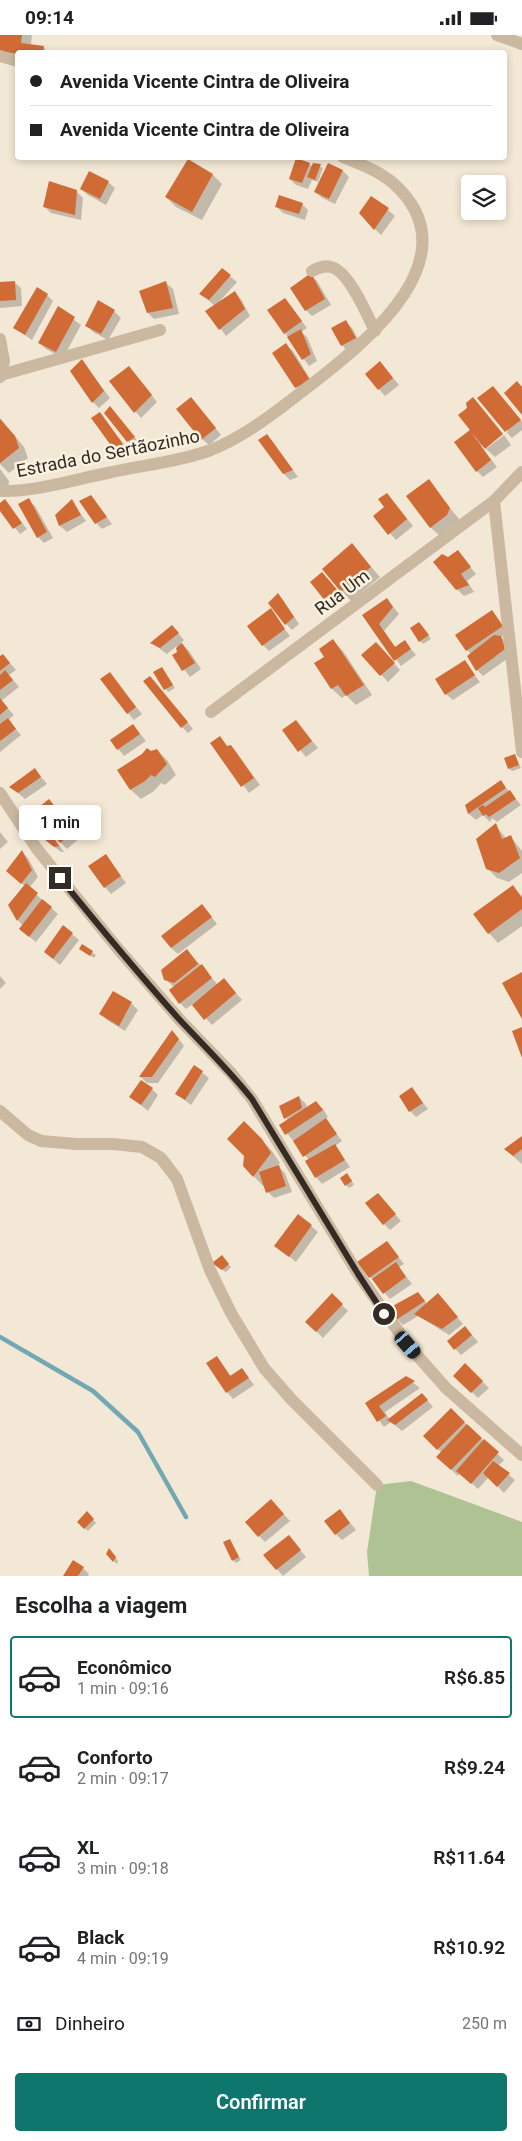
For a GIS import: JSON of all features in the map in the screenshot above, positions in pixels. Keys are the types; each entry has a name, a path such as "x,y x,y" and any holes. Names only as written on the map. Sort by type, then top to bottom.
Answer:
{"street":[{"path":"497,35 521,45"},
{"name":"Estrada do Sertãozinho","path":"0,491 38,487 171,461 208,451 237,436 276,411 342,361 375,331 414,278 421,261 422,231 418,215 406,196 392,182 350,160"},
{"path":"312,271 324,266 338,270 355,291 375,331"},
{"path":"0,339 4,361 1,376 160,330"},
{"name":"Rua Um","path":"211,712 494,501 522,472"},
{"path":"494,501 522,751"},
{"path":"0,793 36,849 119,951 180,1020 231,1073 252,1099 363,1281 408,1345 446,1388 522,1455"},
{"path":"0,1111 28,1135 41,1141 76,1144 113,1143 142,1147 160,1158 177,1179 210,1270 231,1313 264,1368 290,1399 377,1485"}],"green space":[{"path":"411,1481 522,1522 522,1576 369,1576 367,1552 377,1485"}],"building":[{"path":"0,35 22,35 21,43 44,46 43,50 15,50 15,54 0,52"},
{"path":"187,160 213,174 192,212 165,197"},
{"path":"295,160 310,163 302,183 289,179"},
{"path":"313,163 321,164 315,180 307,177"},
{"path":"328,163 343,170 329,199 314,192"},
{"path":"89,171 109,181 100,199 80,189"},
{"path":"49,181 77,190 75,215 43,207"},
{"path":"279,195 303,203 299,214 275,207"},
{"path":"371,196 389,208 374,230 359,213"},
{"path":"222,268 231,275 209,300 199,294"},
{"path":"311,273 325,299 305,311 290,288"},
{"path":"15,281 16,300 0,301 0,282"},
{"path":"166,281 173,308 147,313 139,291"},
{"path":"37,287 48,294 25,335 13,328"},
{"path":"235,291 245,309 219,330 205,311"},
{"path":"285,298 302,321 284,334 267,310"},
{"path":"98,300 115,310 101,334 85,326"},
{"path":"58,306 75,317 56,352 38,343"},
{"path":"346,320 356,338 341,346 331,328"},
{"path":"301,329 311,354 302,360 287,337"},
{"path":"286,343 310,380 295,388 272,353"},
{"path":"82,359 104,391 92,403 70,371"},
{"path":"380,361 393,378 378,390 365,374"},
{"path":"129,366 152,395 134,413 109,381"},
{"path":"517,381 522,387 522,415 504,393"},
{"path":"493,386 521,420 505,432 477,398"},
{"path":"191,397 216,428 201,440 176,409"},
{"path":"473,397 503,434 485,449 472,433 491,460 476,472 454,442 470,430 458,415 467,408 466,403"},
{"path":"110,406 135,437 127,442 104,413"},
{"path":"100,412 123,444 115,451 91,418"},
{"path":"0,419 15,436 19,448 0,463"},
{"path":"267,434 293,470 283,474 258,440"},
{"path":"429,479 450,508 447,515 430,528 406,496"},
{"path":"387,493 407,519 388,535 373,516 384,507 378,499"},
{"path":"91,495 107,517 95,524 79,501"},
{"path":"29,498 47,532 37,538 18,504"},
{"path":"5,499 22,523 13,529 0,511 0,503"},
{"path":"72,499 81,515 59,526 55,515"},
{"path":"352,543 371,567 341,592 322,569"},
{"path":"458,550 471,567 461,574 469,585 456,590 433,562 442,554 448,557"},
{"path":"322,572 339,592 326,602 310,582"},
{"path":"278,593 294,617 285,625 268,603"},
{"path":"387,598 393,607 379,624 395,647 405,640 411,649 394,661 362,615"},
{"path":"271,608 285,629 262,646 247,626"},
{"path":"492,610 503,626 466,651 455,635"},
{"path":"419,622 429,635 419,642 410,628"},
{"path":"172,625 179,633 160,648 150,643"},
{"path":"494,635 501,636 505,649 476,671 467,656"},
{"path":"333,639 364,685 346,696 338,685 331,689 314,663 324,657 319,649"},
{"path":"376,642 395,663 380,676 361,655"},
{"path":"182,643 195,663 182,671 172,655 177,652 176,648"},
{"path":"3,654 10,663 0,671 0,656"},
{"path":"465,660 475,675 445,695 435,679"},
{"path":"162,667 173,685 164,690 153,672"},
{"path":"5,670 13,680 0,690 0,675"},
{"path":"110,672 136,707 127,714 100,679"},
{"path":"150,676 188,722 181,728 143,681"},
{"path":"0,698 8,708 0,715"},
{"path":"8,718 16,729 0,741 0,724"},
{"path":"296,720 312,741 298,752 282,730"},
{"path":"133,724 140,734 117,750 110,740"},
{"path":"220,736 227,746 231,745 254,778 241,787 210,743"},
{"path":"147,748 151,751 157,749 167,764 155,777 151,775 130,790 117,770 142,754"},
{"path":"515,754 519,765 508,769 504,758"},
{"path":"35,768 41,777 18,793 9,787"},
{"path":"501,780 506,788 468,814 465,805"},
{"path":"510,790 516,799 489,817 486,814 483,816 478,808 483,805 485,807"},
{"path":"49,799 64,818 60,823 48,809 40,816 34,811"},
{"path":"39,817 59,846 54,847 39,835 30,823"},
{"path":"67,820 76,830 60,843 51,833"},
{"path":"496,823 502,839 511,835 520,858 499,873 486,869 476,839"},
{"path":"22,850 32,870 21,884 6,871"},
{"path":"106,854 121,876 104,888 88,866"},
{"path":"26,883 38,893 17,921 8,905"},
{"path":"513,885 522,898 522,909 488,934 473,914"},
{"path":"42,899 52,907 29,937 19,929"},
{"path":"202,904 212,917 171,948 161,936"},
{"path":"63,925 73,933 53,959 44,952"},
{"path":"82,944 93,951 90,956 79,949"},
{"path":"187,949 198,964 174,983 164,980 161,970"},
{"path":"202,964 212,978 179,1004 169,990"},
{"path":"522,972 522,1019 502,983"},
{"path":"224,978 236,993 204,1020 192,1005"},
{"path":"113,991 132,1002 119,1026 99,1014"},
{"path":"522,1027 522,1058 512,1031"},
{"path":"172,1030 179,1039 152,1077 139,1077"},
{"path":"194,1065 203,1071 185,1100 175,1094"},
{"path":"141,1080 153,1088 141,1105 129,1097"},
{"path":"412,1087 423,1103 409,1112 399,1096"},
{"path":"299,1096 302,1108 284,1119 279,1106"},
{"path":"316,1101 323,1110 285,1135 279,1125"},
{"path":"326,1118 337,1134 303,1157 293,1141"},
{"path":"244,1121 262,1139 271,1153 253,1177 243,1166 244,1156 227,1139"},
{"path":"522,1136 522,1149 513,1156 504,1149"},
{"path":"335,1144 345,1160 315,1178 305,1161"},
{"path":"279,1165 286,1186 266,1193 259,1172"},
{"path":"347,1173 352,1181 345,1186 340,1178"},
{"path":"378,1193 396,1214 383,1225 365,1203"},
{"path":"298,1214 312,1225 289,1257 274,1246"},
{"path":"387,1241 399,1257 369,1278 357,1262"},
{"path":"222,1255 229,1264 222,1270 212,1263"},
{"path":"396,1262 406,1277 383,1294 372,1279"},
{"path":"418,1292 425,1301 396,1320 389,1308"},
{"path":"332,1293 343,1304 316,1332 305,1322"},
{"path":"438,1293 458,1317 442,1329 414,1314"},
{"path":"465,1326 472,1335 454,1350 447,1341"},
{"path":"217,1356 230,1376 242,1368 249,1378 226,1393 206,1363"},
{"path":"465,1363 483,1381 471,1393 453,1376"},
{"path":"406,1376 415,1381 379,1406 386,1416 377,1422 365,1403"},
{"path":"422,1393 428,1400 395,1425 387,1420"},
{"path":"451,1408 465,1422 437,1450 423,1436"},
{"path":"467,1424 482,1438 451,1470 436,1457"},
{"path":"484,1439 499,1452 471,1484 456,1471"},
{"path":"493,1461 510,1473 497,1487 483,1473"},
{"path":"271,1499 284,1514 258,1537 245,1522"},
{"path":"340,1509 350,1523 335,1535 324,1521"},
{"path":"87,1511 94,1519 84,1529 77,1522"},
{"path":"289,1535 301,1550 276,1570 263,1555"},
{"path":"230,1539 239,1557 232,1561 223,1542"},
{"path":"109,1548 116,1557 113,1562 106,1554"},
{"path":"73,1560 84,1567 78,1576 63,1576"}],"waterway":[{"path":"0,1337 93,1391 138,1432 186,1517"}],"route":[{"path":"60,878 119,951 180,1020 231,1073 252,1099 384,1314"}]}
